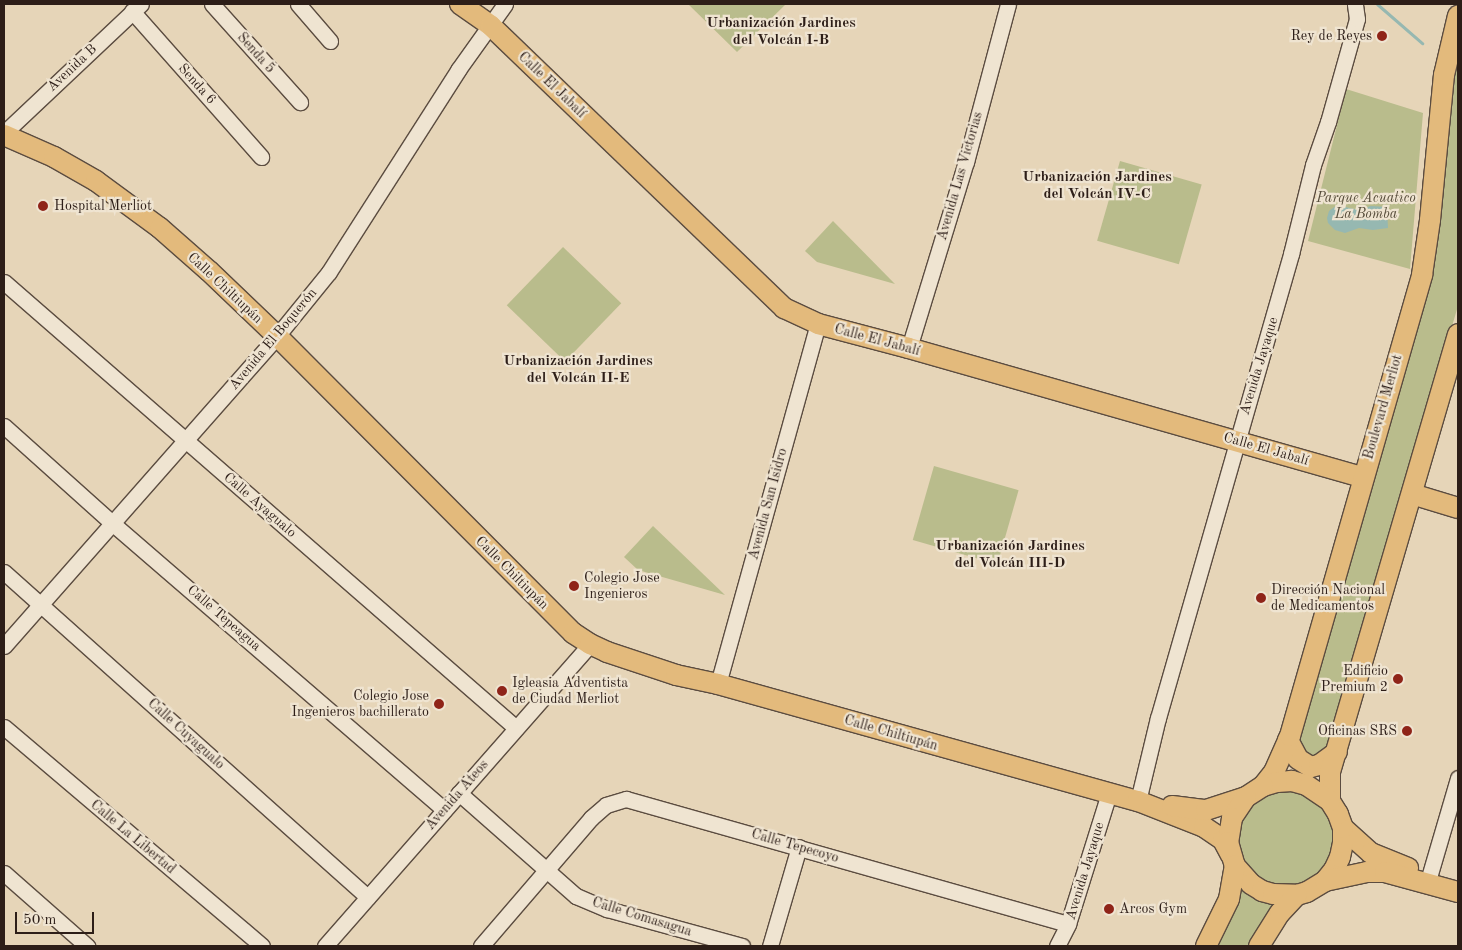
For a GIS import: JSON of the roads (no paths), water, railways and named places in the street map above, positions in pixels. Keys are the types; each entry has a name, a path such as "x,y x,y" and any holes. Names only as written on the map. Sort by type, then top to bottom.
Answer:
{"main road":[{"name":"Calle El Jabalí","path":"460,4 491,26 784,308 818,324 1237,440 1363,477"},
{"name":"Boulevard Merliot","path":"1263,786 1274,772 1288,740 1422,275 1430,220 1444,75 1458,16"},
{"name":"Calle Chiltiupán","path":"4,134 54,157 116,194 160,228 277,336 573,633 590,644 607,652 676,674 1138,801 1189,820 1230,854"},
{"path":"1330,801 1330,772 1458,334"},
{"path":"1412,494 1458,508"},
{"path":"1288,740 1298,758 1311,767 1319,765 1337,752"},
{"path":"1206,946 1229,899 1230,854 1228,842 1232,818 1246,797 1263,786 1277,782 1292,781 1306,785 1330,801 1338,814 1342,828 1343,843 1340,857 1325,881"},
{"name":"Calle Chiltiupán","path":"1138,801 1206,810 1246,797"},
{"path":"1342,828 1371,853 1391,862 1458,882"},
{"path":"1230,854 1247,880 1262,890 1279,895 1297,895 1312,890 1325,881 1367,872 1385,872 1458,892"},
{"path":"1259,946 1280,913 1297,895"}],"street":[{"name":"Senda 5","path":"212,4 300,102"},
{"path":"298,4 330,41"},
{"name":"Avenida El Boquerón","path":"4,646 277,336 329,272 458,70 505,4"},
{"name":"Avenida Las Victorias","path":"909,348 966,162 1008,4"},
{"name":"Avenida B","path":"4,134 137,8"},
{"name":"Senda 6","path":"137,8 261,157"},
{"name":"Avenida Jayaque","path":"1138,801 1158,718 1291,254 1313,166 1328,122 1356,11"},
{"name":"Calle Ayagualo","path":"4,282 516,728"},
{"name":"Avenida San Isidro","path":"718,684 818,324"},
{"name":"Calle Tepeagua","path":"4,426 112,523 444,810"},
{"name":"Calle Cuyagualo","path":"4,572 368,897"},
{"name":"Avenida Ateos","path":"325,946 590,644"},
{"name":"Calle La Libertad","path":"4,727 262,946"},
{"path":"1430,874 1458,778"},
{"name":"Calle Comasagua","path":"459,793 576,896 607,910 742,946"},
{"name":"Avenida Jayaque","path":"1057,946 1068,924 1109,793"},
{"name":"Calle Tepecoyo","path":"481,946 591,818 606,805 626,799 1068,924"},
{"path":"770,946 799,847"},
{"path":"4,873 87,946"}],"water":[{"path":"1337,205 1358,210 1371,206 1387,207 1388,228 1373,230 1359,228 1345,233 1335,230 1328,223 1327,218 1329,211"}],"waterway":[{"path":"1377,4 1422,43"}],"place":[{"name":"Rey de Reyes","path":"1382,36"},
{"name":"Hospital Merliot","path":"43,206"},
{"name":"Colegio Jose Ingenieros","path":"574,586"},
{"name":"Dirección Nacional de Medicamentos","path":"1261,598"},
{"name":"Edificio Premium 2","path":"1398,679"},
{"name":"Igleasia Adventista de Ciudad Merliot","path":"502,691"},
{"name":"Colegio Jose Ingenieros bachillerato","path":"439,704"},
{"name":"Oficinas SRS","path":"1407,731"},
{"name":"Arcos Gym","path":"1109,909"}],"district":[{"name":"Urbanización Jardines del Volcán I-B","path":"781,32"},
{"name":"Urbanización Jardines del Volcán IV-C","path":"1097,186"},
{"name":"Urbanización Jardines del Volcán II-E","path":"578,370"},
{"name":"Urbanización Jardines del Volcán III-D","path":"1010,554"}],"park label":[{"name":"Parque Acuatico La Bomba","path":"1366,206"}]}
